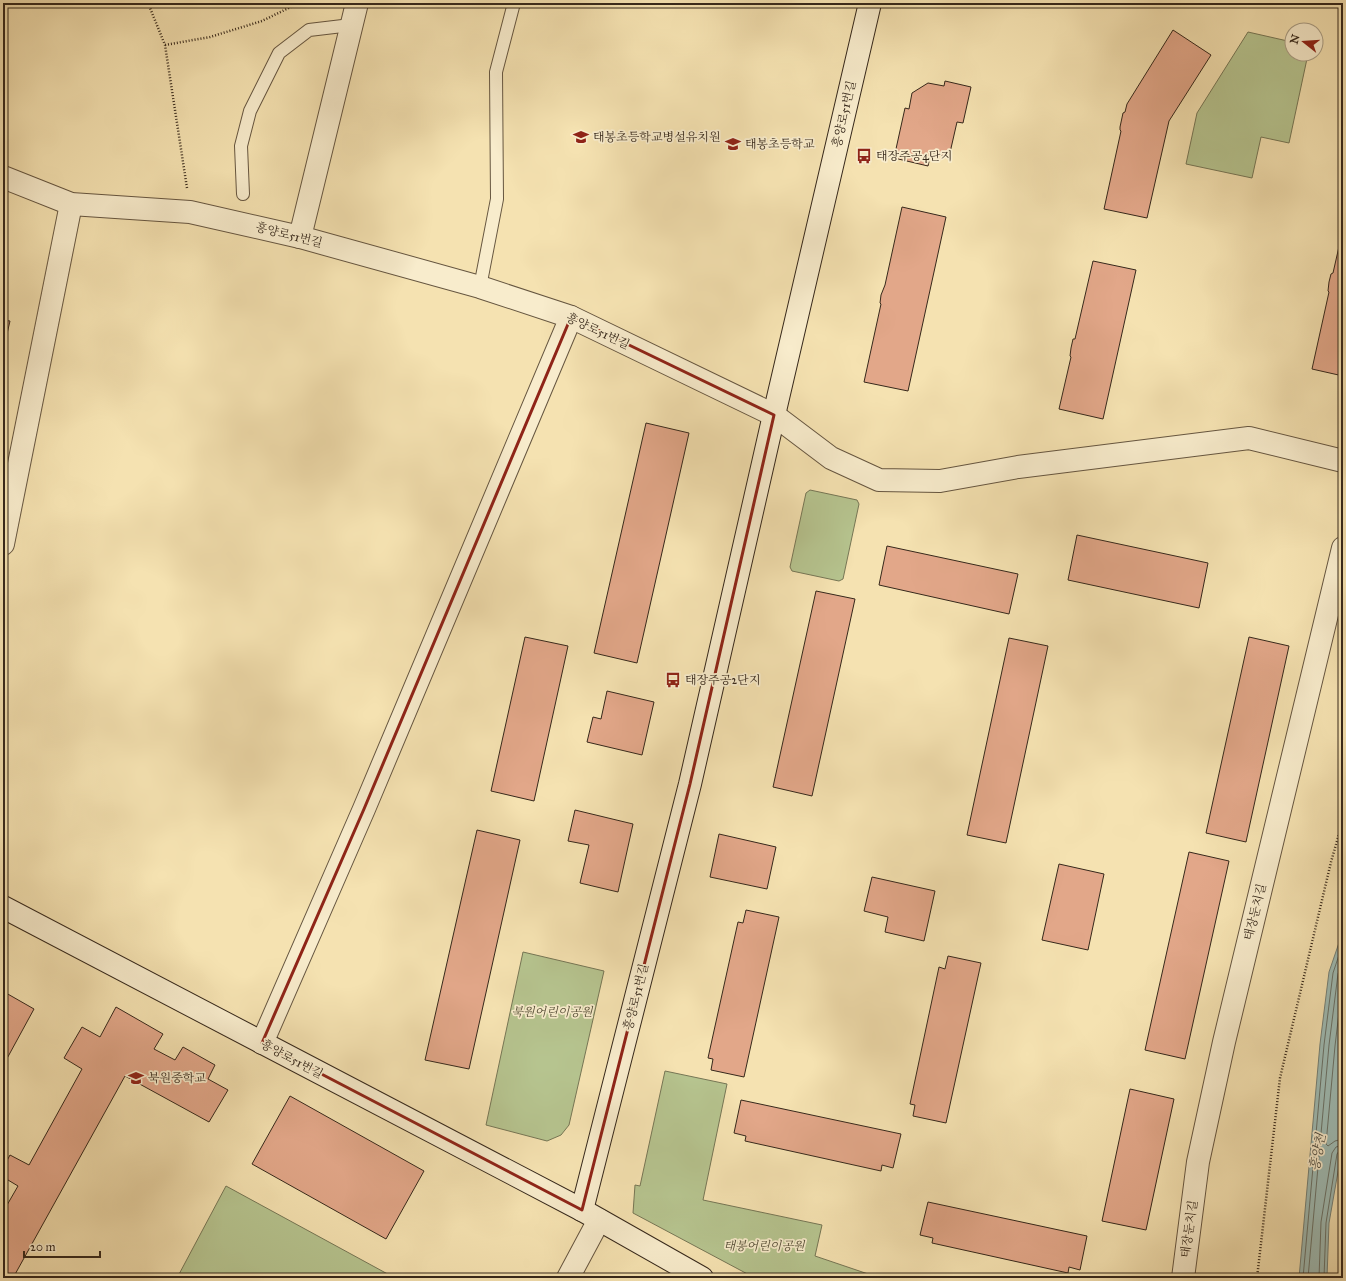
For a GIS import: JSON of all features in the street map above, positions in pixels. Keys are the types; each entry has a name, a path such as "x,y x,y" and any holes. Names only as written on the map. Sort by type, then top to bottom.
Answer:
{"street":[{"path":"300,237 357,3"},
{"name":"흥양로51번길","path":"591,1215 870,3"},
{"name":"흥양로51번길","path":"3,177 71,204 190,212 300,237 480,287 571,317 774,415"},
{"path":"3,544 71,204"},
{"path":"262,1043 364,810 571,317"},
{"path":"774,415 831,458 879,480 940,480 1018,467 1249,438 1343,461"},
{"name":"태장둔치길","path":"1183,1278 1198,1162 1224,1042 1343,548"},
{"name":"흥양로51번길","path":"3,907 591,1215 702,1278"},
{"path":"568,1278 591,1215"}],"lane":[{"path":"480,287 497,199 496,72 514,3"},
{"path":"243,194 242,139 250,111 279,53 309,30 351,25"}],"path":[{"path":"148,3 165,45 190,212"},
{"path":"165,45 210,37 262,21 299,3"},
{"path":"1256,1278 1280,1078 1331,862 1343,820"}],"highlighted area":[{"path":"571,317 774,415 690,784 582,1210 262,1043 364,809"}],"green space":[{"path":"1248,32 1284,40 1284,62 1306,62 1289,143 1261,137 1252,178 1186,164 1197,113"},
{"path":"810,490 857,500 859,504 843,579 839,581 792,571 790,567 806,493"},
{"name":"북원어린이공원","path":"523,952 604,971 569,1125 561,1135 547,1141 486,1125"},
{"name":"태봉어린이공원","path":"665,1071 727,1084 703,1200 822,1225 815,1256 880,1278 755,1278 633,1213 635,1185 640,1186"},
{"path":"226,1186 395,1278 177,1278"}],"water":[{"name":"흥양천","path":"1343,931 1343,1143 1329,1223 1327,1278 1299,1278 1320,1044 1329,972"}],"building":[{"path":"1173,30 1211,55 1169,121 1147,218 1104,209 1121,131 1120,127 1123,113 1125,112 1127,104"},
{"path":"945,81 971,87 963,123 957,122 949,157 931,153 928,166 894,158 905,108 909,109 912,93 928,83 944,86"},
{"path":"902,207 946,217 908,391 864,382 881,304 881,295 885,285"},
{"path":"1343,229 1343,376 1312,369 1329,292 1329,282 1331,274 1333,273"},
{"path":"1093,261 1136,270 1103,419 1059,409 1071,357 1073,339 1075,339"},
{"path":"3,320 10,321 3,351"},
{"path":"646,423 689,433 637,663 594,653"},
{"path":"1077,535 1208,563 1199,608 1068,580"},
{"path":"887,546 1018,574 1009,614 879,585"},
{"path":"816,591 855,599 812,796 773,787"},
{"path":"525,637 568,646 534,801 491,791"},
{"path":"1249,637 1289,646 1246,842 1206,833"},
{"path":"1009,638 1048,646 1006,843 967,835"},
{"path":"607,691 654,702 642,755 587,742 593,717 601,719"},
{"path":"575,810 633,824 618,892 580,883 589,845 568,841"},
{"path":"477,830 520,840 469,1069 425,1060"},
{"path":"719,834 776,847 767,889 710,877"},
{"path":"1189,852 1229,861 1185,1059 1145,1050"},
{"path":"1059,864 1104,874 1088,950 1042,940"},
{"path":"872,877 935,891 924,941 885,932 888,917 864,911"},
{"path":"746,910 779,917 744,1077 711,1070 713,1059 708,1058 738,922 743,923"},
{"path":"948,956 981,963 946,1123 913,1116 915,1105 910,1104 939,967 945,969"},
{"path":"6,993 34,1009 4,1064 3,998"},
{"path":"116,1007 163,1034 154,1049 175,1060 183,1047 215,1065 208,1079 228,1090 209,1122 125,1076 13,1278 3,1278 3,1212 18,1186 3,1177 3,1168 10,1155 29,1165 82,1069 64,1058 82,1027 100,1037"},
{"path":"1130,1089 1174,1099 1146,1230 1102,1221"},
{"path":"290,1096 424,1171 386,1239 252,1164"},
{"path":"741,1100 901,1134 893,1168 882,1165 881,1171 745,1141 746,1136 734,1133"},
{"path":"928,1202 1087,1236 1080,1270 1069,1267 1068,1273 932,1243 933,1238 920,1235"}],"place":[{"name":"태봉초등학교병설유치원","path":"581,137"},
{"name":"태봉초등학교","path":"733,144"},
{"name":"태장주공4단지","path":"864,156"},
{"name":"태장주공2단지","path":"673,680"},
{"name":"북원중학교","path":"136,1078"}]}
